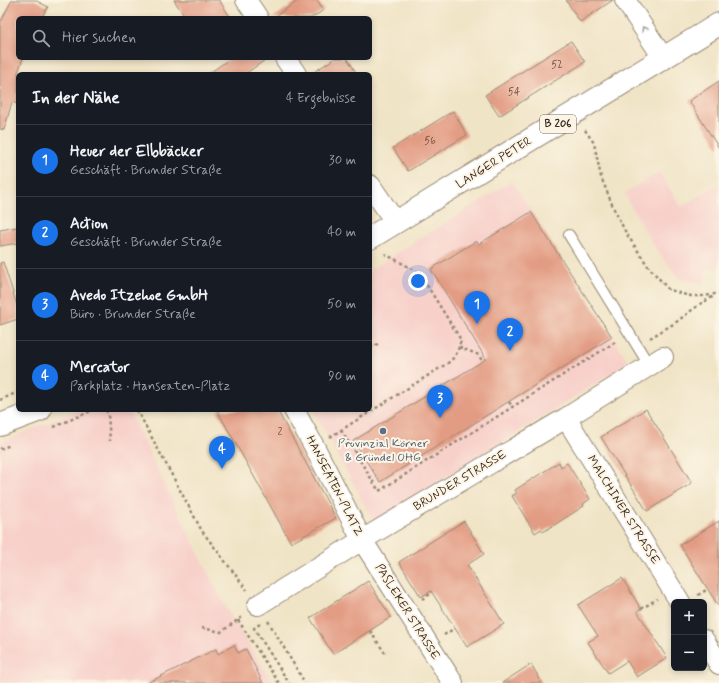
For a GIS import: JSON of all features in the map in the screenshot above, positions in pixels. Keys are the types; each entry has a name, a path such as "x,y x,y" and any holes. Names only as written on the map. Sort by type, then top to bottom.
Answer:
{"main road":[{"name":"LANGER PETER","path":"376,245 396,223 719,24"},
{"path":"1,421 33,412"}],"street":[{"path":"246,0 257,16"},
{"path":"625,0 664,58"},
{"path":"286,60 295,72"},
{"path":"372,188 396,223"},
{"name":"BRUNDER STRASSE","path":"263,613 362,540 566,418 656,361"},
{"name":"HANSEATEN-PLATZ","path":"295,412 362,540"},
{"name":"MALCHINER STRASSE","path":"566,418 678,599"},
{"name":"PASLEKER STRASSE","path":"362,540 453,683"},
{"path":"707,645 719,664"}],"lane":[{"path":"570,235 629,333 656,361"}],"path":[{"path":"583,127 594,143 601,177 614,209 626,233 648,266 668,289 691,296 718,294"},
{"path":"372,411 454,359 461,340 418,272 376,245"},
{"path":"656,361 650,338 675,323 700,304 718,294"},
{"path":"341,430 379,491 629,333"},
{"path":"372,347 378,344"},
{"path":"459,347 479,355 482,361"},
{"path":"0,400 16,393"},
{"path":"509,402 512,406"},
{"path":"107,412 110,441"},
{"path":"138,412 202,531 263,613 305,683"},
{"path":"314,446 370,412"},
{"path":"263,613 254,628 289,683"},
{"path":"202,628 221,632 238,620 280,683"},
{"path":"370,631 385,653"}],"shaded area":[{"path":"659,172 681,207 719,184 719,269 706,268 703,284 680,279 658,252 631,207 625,193"},
{"path":"512,181 629,363 374,522 314,412 372,412 372,269"},
{"path":"72,412 129,412 223,603 273,683 0,683 0,443"}],"building":[{"path":"12,0 35,0 48,7 42,16 16,16 16,60 22,60 18,72 16,72 16,103 12,102 4,130 0,129 0,23"},
{"path":"174,0 219,0 230,16 185,16"},
{"path":"299,0 317,0 324,10 314,16 276,16"},
{"path":"566,0 613,0 580,22"},
{"path":"571,41 585,62 499,116 485,95"},
{"path":"228,60 265,60 248,72 211,72"},
{"path":"332,60 348,60 356,72 314,72"},
{"path":"719,81 719,148 689,101"},
{"path":"453,111 467,135 408,171 393,148"},
{"path":"531,212 612,337 380,482 353,441 486,359 431,269 476,241 479,244"},
{"path":"16,227 16,243 0,246 0,230"},
{"path":"3,262 16,302 16,320 0,325 0,263"},
{"path":"646,409 692,483 647,511 601,437"},
{"path":"218,412 278,412 336,518 291,543"},
{"path":"559,462 561,467 567,463 590,499 583,504 584,506 543,532 541,529 535,533 512,496 517,493 515,490"},
{"path":"464,521 484,554 467,565 504,624 467,647 431,591 421,597 399,562"},
{"path":"719,521 719,607 680,545"},
{"path":"622,578 641,609 637,611 667,658 637,677 627,661 608,673 588,642 598,636 578,605"},
{"path":"368,581 391,617 333,654 310,618"},
{"path":"234,645 238,653 246,649 263,683 147,683 216,649 218,654"},
{"path":"531,664 542,683 502,683"}],"place":[{"name":"Heuer der Elbbäcker","path":"477,324"},
{"name":"Action","path":"510,351"},
{"name":"Avedo Itzehoe GmbH","path":"440,418"},
{"name":"Provinzial Körner & Gründel OHG","path":"383,431"},
{"name":"Mercator","path":"222,469"}]}
